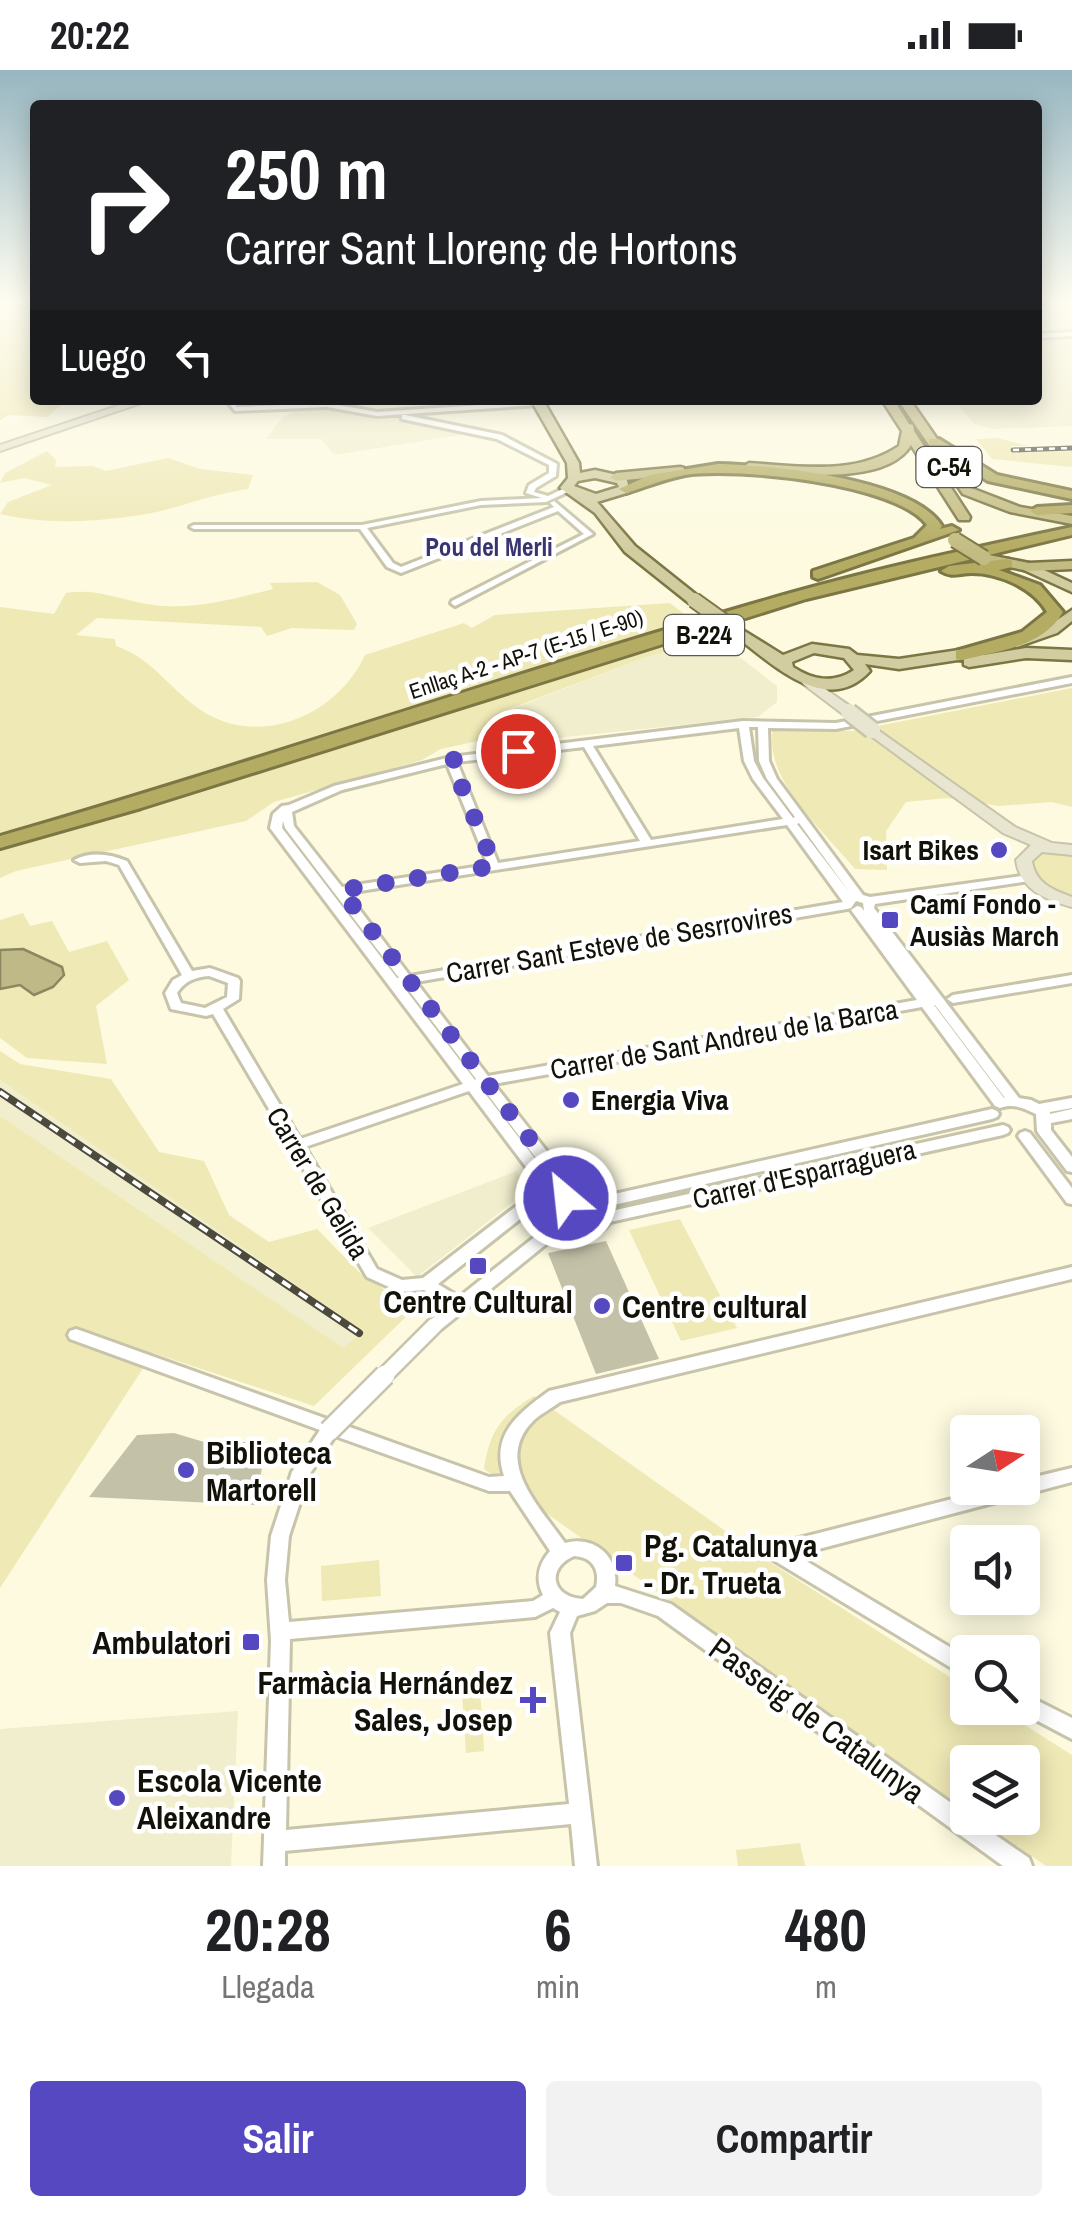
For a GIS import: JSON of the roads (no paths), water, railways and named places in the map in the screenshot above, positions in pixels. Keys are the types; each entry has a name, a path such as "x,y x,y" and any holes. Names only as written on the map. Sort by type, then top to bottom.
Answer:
{"highway":[{"name":"C-54","path":"892,405 909,427 957,529 984,558 1030,567 1072,564"},
{"name":"C-54","path":"908,405 968,492 1015,509 1037,511"},
{"path":"615,484 729,467 860,467 900,453 906,448 909,427"},
{"path":"934,442 993,478 1072,495"},
{"path":"615,484 734,469 828,480 897,500 926,513 935,526 932,531 903,549"},
{"name":"C-54","path":"957,529 1015,509"},
{"path":"1037,511 1070,520"},
{"name":"Enllaç A-2 - AP-7 (E-15 / E-90)","path":"0,842 491,687 728,606 1070,520"},
{"name":"Enllaç A-2 - AP-7 (E-15 / E-90)","path":"0,832 823,588 1070,520"},
{"path":"491,687 588,644 903,549 957,529"},
{"path":"912,579 1007,564"},
{"path":"912,579 956,572 1000,574 1024,582 1050,601 1055,612 1048,624 962,656"},
{"name":"B-224","path":"491,687 912,579"}],"main road":[{"path":"0,448 130,405"},
{"name":"B-224","path":"539,405 573,481 630,549 784,663 792,674 808,681 1009,830 1046,846 1072,850"},
{"path":"573,481 615,484"},
{"path":"573,481 615,484"},
{"path":"600,510 615,484"},
{"path":"1030,567 1072,588"},
{"path":"962,656 1036,637 1072,614"},
{"name":"B-224","path":"754,642 800,650 825,648 858,668 962,656"},
{"name":"B-224","path":"784,663 800,650"},
{"path":"834,702 833,690 858,668 1012,654 1072,655"},
{"path":"808,681 840,683"},
{"name":"B-224","path":"1009,830 1028,853 1046,846"},
{"path":"1028,853 1024,868 1029,878 1053,896 1072,902"}],"street":[{"path":"232,405 235,409 327,405 378,414 499,438 553,464 553,474 532,487 530,493 550,496 588,534 456,603"},
{"path":"378,414 498,405"},
{"path":"194,526 362,526 481,503 534,502 573,481"},
{"path":"362,526 390,565 401,570 558,508"},
{"path":"566,1200 485,1082 400,981 334,892 289,826 286,808 359,781 451,760 742,724 836,726 1072,680"},
{"path":"742,724 749,761 939,1001 1002,1106 1003,1130 1025,1136 1072,1199"},
{"path":"763,724 764,761 795,821"},
{"path":"586,742 647,843"},
{"path":"451,760 494,866"},
{"path":"334,892 795,821"},
{"path":"80,860 107,857 123,863 189,976"},
{"name":"Carrer Sant Esteve de Sesrrovires","path":"400,981 1029,878"},
{"path":"220,973 234,981 233,999 217,1009 194,1012 176,1006 172,1000 174,987 189,976 220,973"},
{"name":"Carrer de Sant Andreu de la Barca","path":"294,1146 485,1082 1072,978"},
{"path":"400,981 468,1086 548,1189 566,1200 602,1211 590,1232 573,1233 558,1226 554,1214 566,1200"},
{"name":"Carrer de Gelida","path":"217,1009 372,1273 400,1286 427,1284 458,1306"},
{"path":"1025,1136 1072,1103"},
{"path":"1002,1106 1043,1120 1072,1114"},
{"name":"Carrer d'Esparraguera","path":"602,1211 1002,1106"},
{"path":"1043,1120 1072,1168"},
{"name":"Carrer d'Esparraguera","path":"602,1211 1003,1130"},
{"path":"427,1284 548,1189"},
{"path":"274,1866 282,1631 276,1580 280,1536 301,1472 329,1431 434,1326 558,1226"},
{"path":"562,1553 512,1484 507,1467 510,1437 524,1414 555,1396 1072,1273"},
{"path":"76,1335 489,1484 512,1484"},
{"path":"950,1658 776,1552 1072,1475"},
{"path":"282,1631 535,1609 564,1602 590,1604 604,1594 609,1576 600,1559 582,1550 562,1553 546,1573 564,1602 560,1633 586,1866"},
{"name":"Passeig de Catalunya","path":"604,1594 621,1594 664,1610 1021,1866"},
{"path":"1040,1712 1071,1729"},
{"path":"274,1842 580,1812"}],"railway":[{"path":"1013,450 1072,448"},
{"path":"0,1092 359,1333"}],"place":[{"name":"Isart Bikes","path":"999,850"},
{"name":"Camí Fondo - Ausiàs March","path":"890,920"},
{"name":"Energia Viva","path":"571,1100"},
{"name":"Centre Cultural","path":"478,1266"},
{"name":"Centre cultural","path":"602,1306"},
{"name":"Biblioteca Martorell","path":"186,1470"},
{"name":"Pg. Catalunya - Dr. Trueta","path":"624,1563"},
{"name":"Ambulatori","path":"251,1642"},
{"name":"Farmàcia Hernández Sales, Josep","path":"533,1700"},
{"name":"Escola Vicente Aleixandre","path":"117,1798"}],"district":[{"name":"Pou del Merli","path":"489,547"}]}
